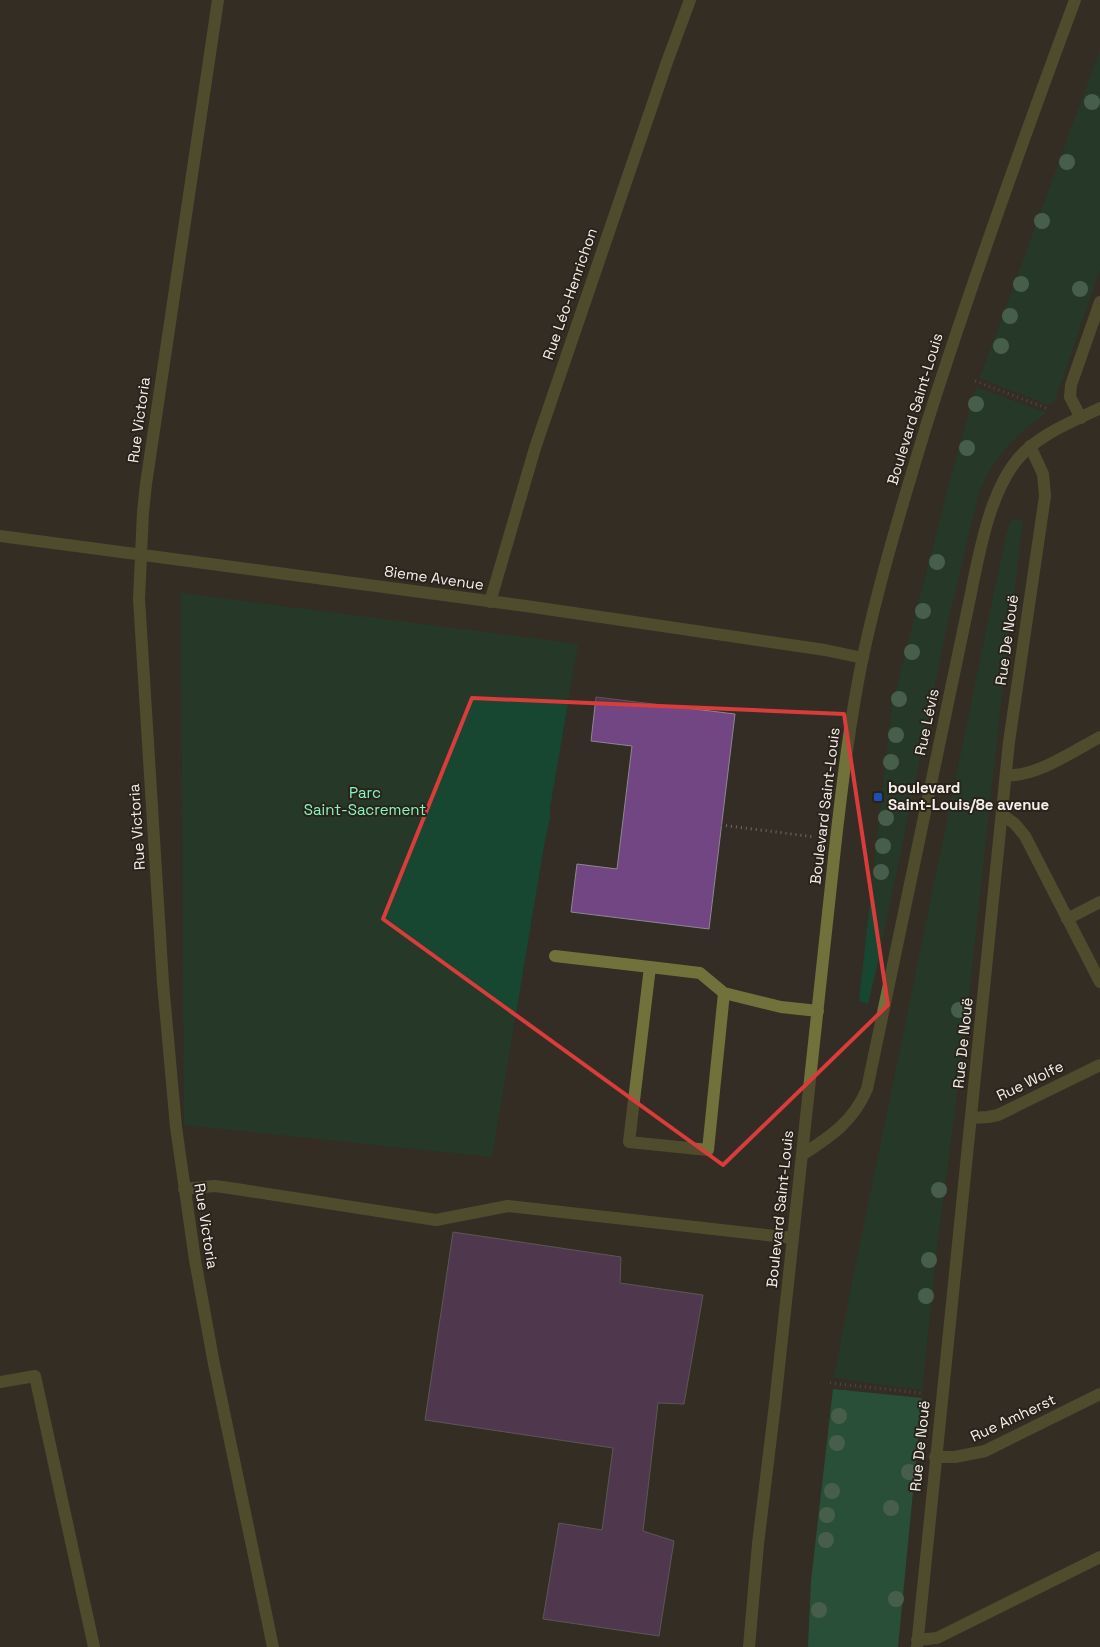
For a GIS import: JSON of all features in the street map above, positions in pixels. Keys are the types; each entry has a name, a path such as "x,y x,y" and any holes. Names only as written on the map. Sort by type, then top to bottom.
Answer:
{"street":[{"name":"Rue Victoria","path":"218,0 146,484 140,555 139,600 163,983 176,1127 195,1260 214,1364 273,1647"},
{"name":"Rue Léo-Henrichon","path":"490,602 535,448 690,0"},
{"name":"Boulevard Saint-Louis","path":"749,1647 758,1544 847,747 863,658 874,610 908,487 953,340 1075,0"},
{"path":"1081,418 1070,398 1070,390 1100,302"},
{"name":"Rue Lévis","path":"802,1155 837,1131 849,1119 858,1107 867,1088 984,535 999,489 1013,464 1030,446 1050,433 1100,408"},
{"name":"Rue De Nouë","path":"917,1644 1006,775 1044,496 1042,474 1030,446"},
{"name":"8ieme Avenue","path":"0,536 490,602 824,650 863,658"},
{"path":"1006,775 1014,776 1031,773 1100,737"},
{"path":"1003,815 1013,822 1025,836 1100,982"},
{"path":"1067,918 1100,902"},
{"path":"555,956 700,973 724,993 781,1007 818,1011"},
{"path":"650,967 629,1142 708,1150 724,993"},
{"name":"Rue Wolfe","path":"971,1118 988,1118 998,1115 1100,1065"},
{"path":"184,1189 223,1187 436,1220 508,1206 793,1238"},
{"path":"0,1382 35,1376 94,1647"},
{"name":"Rue Amherst","path":"935,1457 955,1458 984,1452 1100,1394"},
{"path":"917,1644 937,1638 1100,1557"}],"path":[{"path":"975,381 1044,407"},
{"path":"721,825 800,835"},
{"path":"830,1383 921,1393"}],"highlighted area":[{"path":"472,698 844,714 888,1005 723,1165 383,919"}],"green space":[{"path":"1100,50 1100,269 1055,401 1049,405 980,378"},
{"path":"976,387 1047,413 1016,437 1007,447 991,468 979,492 946,630 868,1004 859,1001 892,705"},
{"path":"1012,519 1023,520 1002,692 964,1041 938,1238 922,1390 834,1378 990,612 1007,531"},
{"name":"Parc Saint-Sacrement","path":"181,593 578,644 492,1157 184,1125"},
{"path":"833,1389 922,1398 898,1647 808,1647 811,1581"}],"building":[{"path":"596,697 735,714 709,929 571,912 577,864 617,869 632,746 591,741"},
{"path":"453,1232 621,1257 620,1283 703,1295 684,1404 658,1403 643,1531 674,1541 659,1636 543,1619 559,1523 602,1530 613,1448 425,1420"}],"place":[{"name":"boulevard Saint-Louis/8e avenue","path":"878,797"}]}
